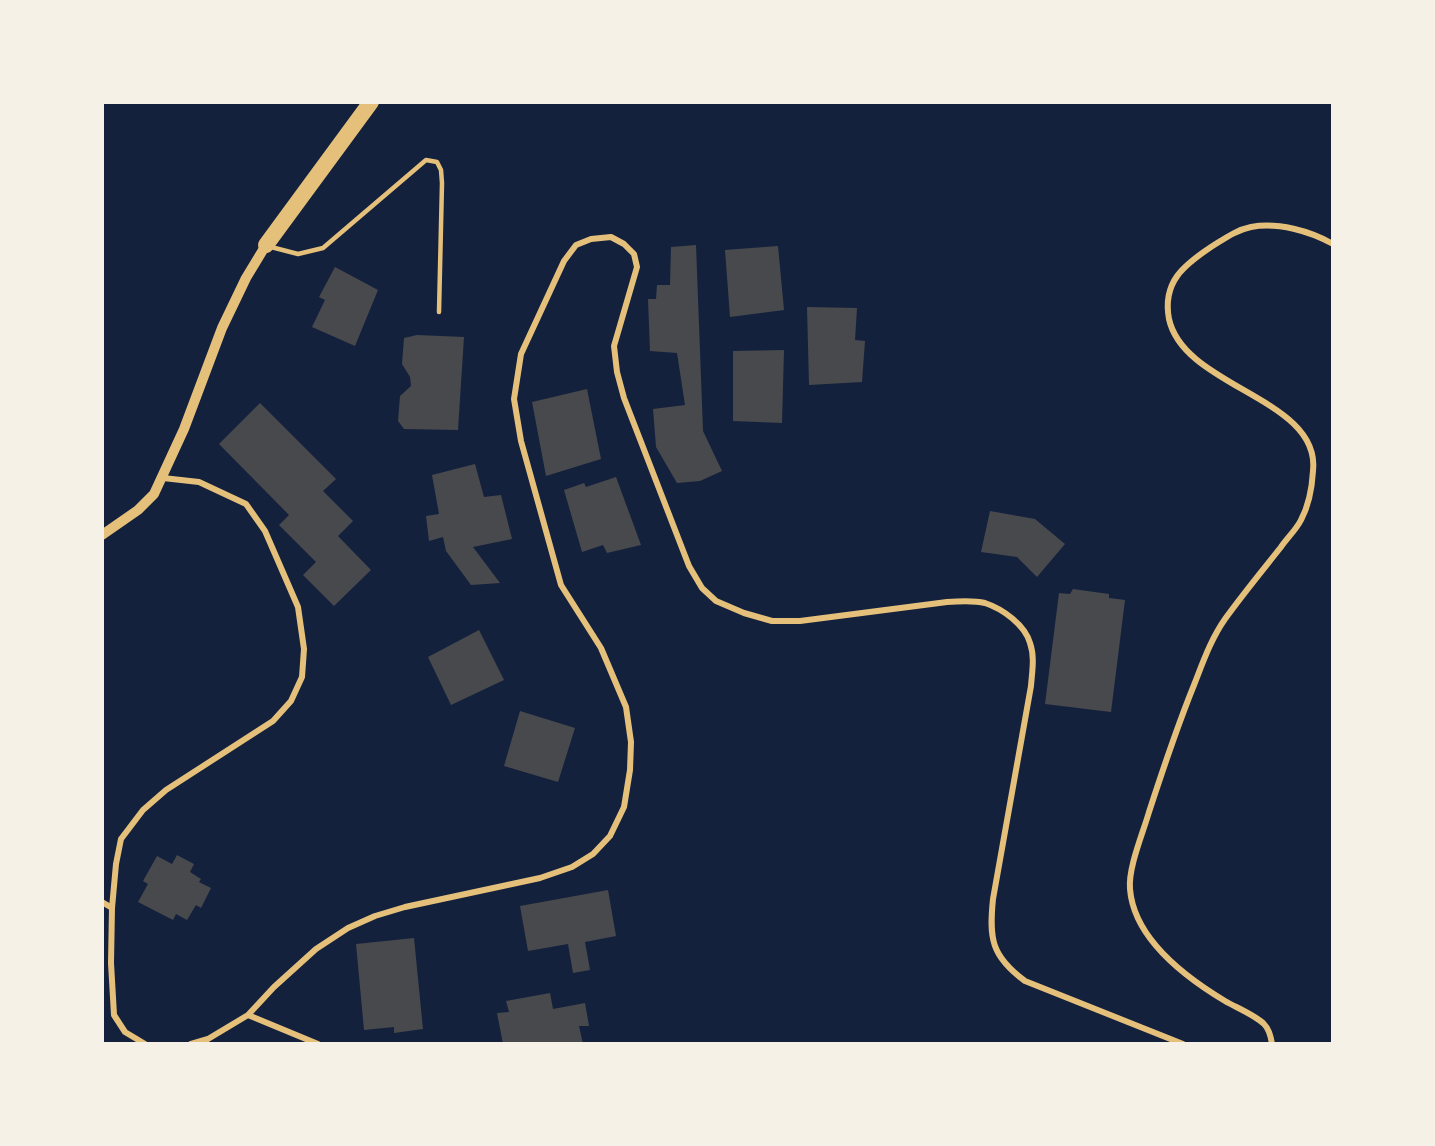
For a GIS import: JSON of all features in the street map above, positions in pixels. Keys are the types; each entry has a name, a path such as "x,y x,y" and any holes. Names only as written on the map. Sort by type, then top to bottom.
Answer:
{"highway":[{"path":"266,245 371,102"}],"street":[{"path":"1272,1044 1271,1036 1263,1023 1194,983 1156,946 1140,924 1133,906 1130,886 1137,851 1172,738 1211,641 1225,619 1301,521 1309,501 1314,468 1313,453 1301,432 1287,418 1273,407 1210,370 1185,348 1170,322 1167,304 1169,288 1189,262 1231,234 1257,227 1284,228 1306,232 1333,244"},
{"path":"191,1044 208,1039 248,1015 274,987 316,949 348,928 375,916 405,907 540,878 572,867 592,854 610,836 624,807 630,770 632,742 626,706 601,648 561,585 521,441 514,399 521,354 564,261 576,245 591,239 611,237 624,244 634,254 637,267 614,346 617,372 624,398 689,566 702,588 716,601 744,613 772,621 800,621 970,601 985,603 1000,610 1019,625 1030,642 1033,661 1032,678 993,899 991,934 997,954 1025,981 1184,1044"},
{"path":"102,535 138,510 154,494 163,478 222,328 246,278 266,245"},
{"path":"145,1044 125,1032 114,1015 111,963 112,908 121,839 143,810 166,790 273,721 291,701 302,677 304,649 298,607 265,531 246,504 199,482 163,478"},
{"path":"102,902 112,908"},
{"path":"248,1015 318,1044"}],"lane":[{"path":"266,245 298,254 323,248 426,160 437,162 441,170 442,183 439,312"}],"building":[{"path":"696,245 703,431 722,471 700,481 677,483 656,447 653,409 685,405 677,353 650,351 648,299 656,299 657,285 670,285 671,247"},
{"path":"778,246 784,310 730,317 725,250"},
{"path":"335,267 378,290 355,346 312,327 325,300 319,297"},
{"path":"807,307 857,308 855,340 865,341 862,382 809,385"},
{"path":"417,335 464,337 458,430 404,429 398,421 400,396 411,386 410,377 402,364 404,338"},
{"path":"784,350 782,423 733,421 733,351"},
{"path":"587,389 601,459 546,476 532,402"},
{"path":"260,403 336,479 323,491 353,521 338,536 371,570 334,606 303,575 316,562 279,525 289,515 219,444"},
{"path":"475,464 484,497 501,495 512,539 473,547 500,583 471,585 446,551 443,537 429,541 426,516 439,514 432,475"},
{"path":"616,477 641,545 607,553 603,545 582,552 564,490 584,483 586,487"},
{"path":"990,511 1035,519 1065,544 1037,577 1017,557 981,552"},
{"path":"1073,589 1109,594 1109,598 1125,600 1111,712 1045,704 1059,593 1070,594"},
{"path":"479,630 504,680 451,705 428,657"},
{"path":"520,711 575,728 558,782 504,766"},
{"path":"177,855 194,864 190,872 201,879 199,882 211,888 201,908 196,905 187,920 176,914 173,920 138,902 148,884 143,881 157,856 172,864"},
{"path":"608,890 616,936 585,942 590,970 573,973 568,944 528,951 520,906"},
{"path":"414,938 423,1029 394,1033 394,1027 364,1030 356,944"},
{"path":"550,993 553,1009 585,1003 589,1026 579,1026 583,1044 503,1044 497,1013 509,1012 506,1001"}]}
